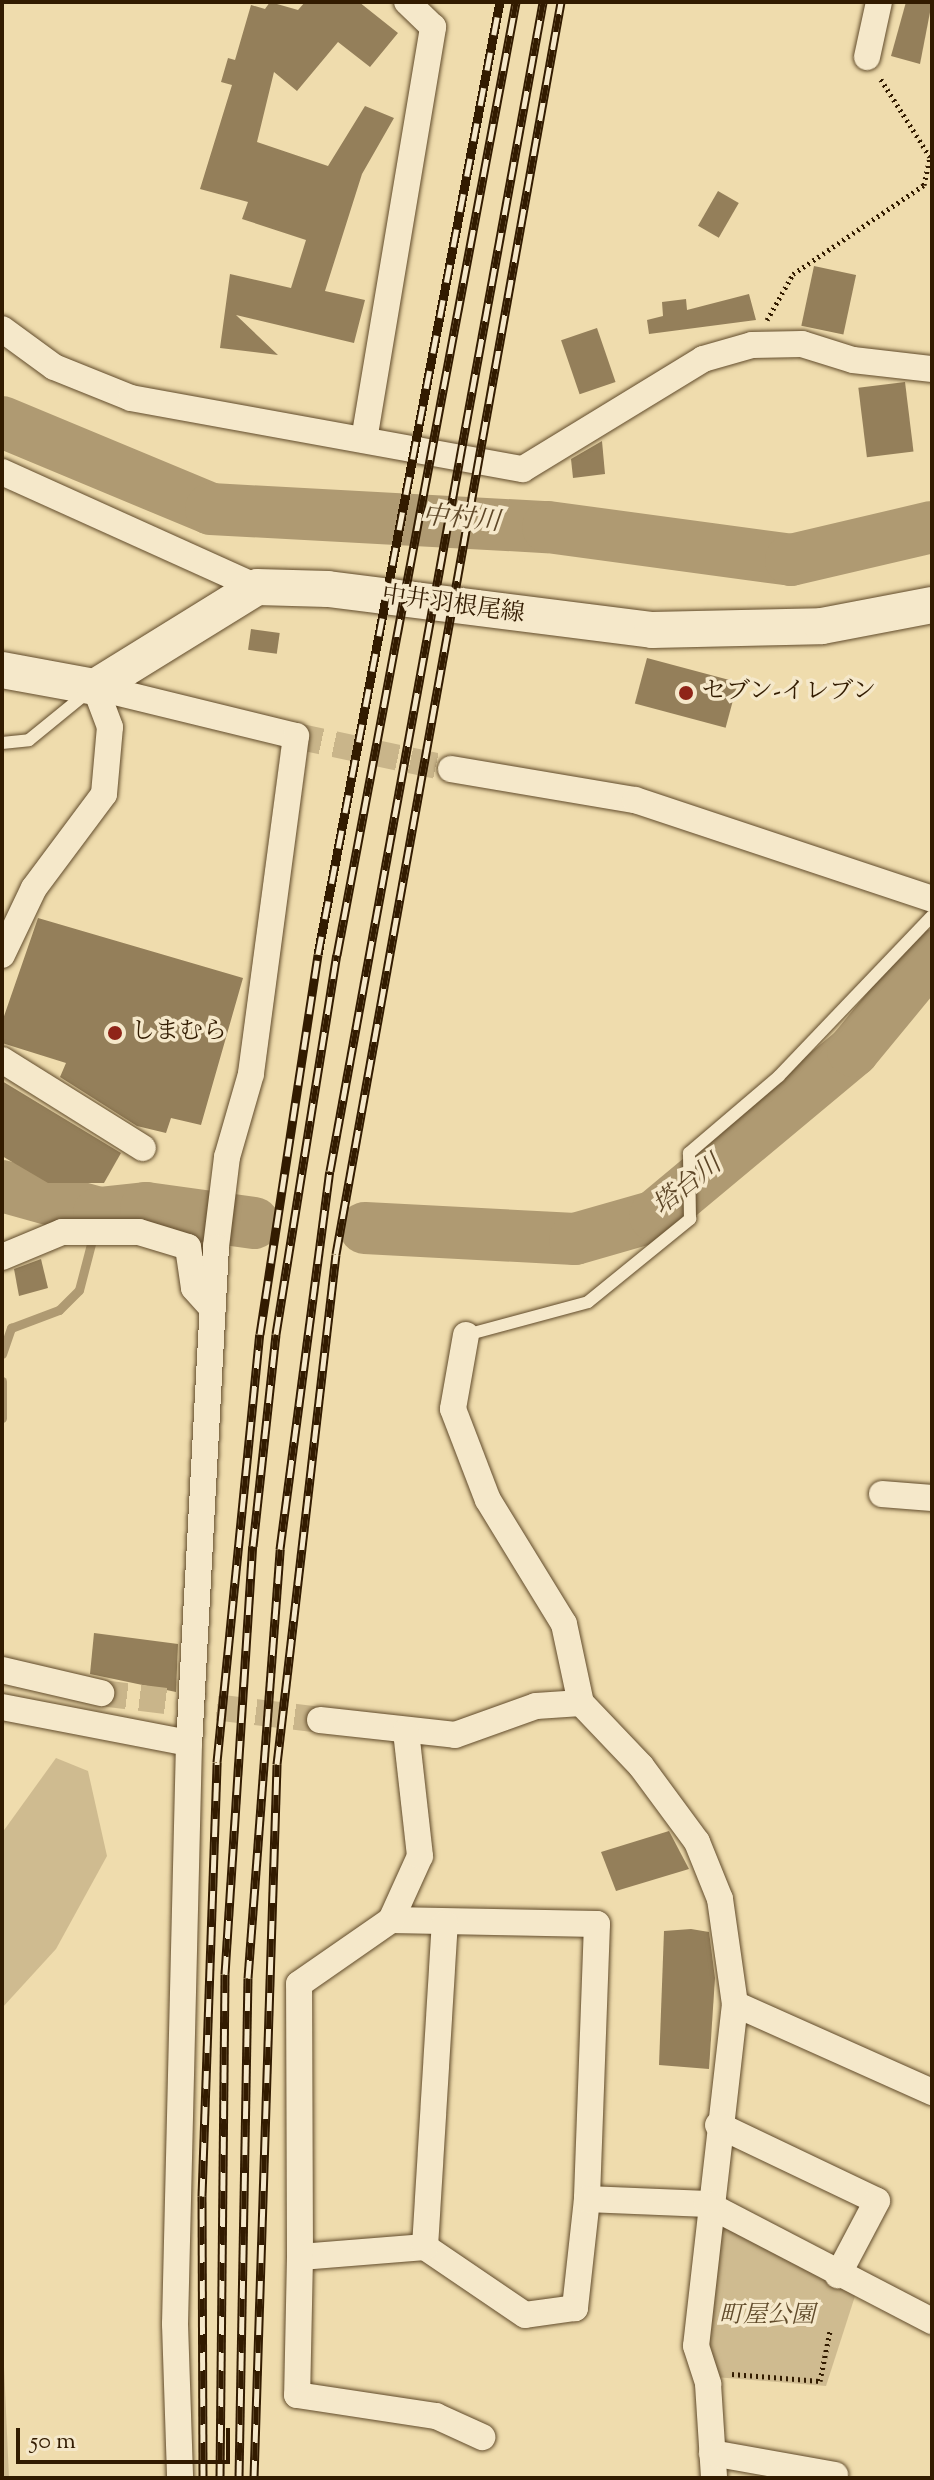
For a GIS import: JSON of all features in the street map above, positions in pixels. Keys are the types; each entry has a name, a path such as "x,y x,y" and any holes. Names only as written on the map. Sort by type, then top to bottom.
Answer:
{"main road":[{"name":"中井羽根尾線","path":"257,587 328,589 652,630 822,626 932,605"},
{"path":"2,670 95,687 257,587"}],"street":[{"path":"364,440 433,27 407,2"},
{"path":"867,57 879,2"},
{"path":"2,329 54,367 131,398 523,469 703,359 752,345 802,344 853,360 932,369"},
{"path":"2,472 257,587"},
{"path":"2,955 34,888 104,794 110,727 95,687"},
{"path":"95,687 296,736 251,1074 224,1182 216,1247 189,1743 175,2324 180,2478"},
{"path":"451,769 635,800 932,899"},
{"path":"2,1060 143,1148"},
{"path":"2,1257 62,1232 139,1232 188,1247 194,1288 213,1309"},
{"path":"466,1335 453,1409 488,1500 564,1624 581,1703 641,1766 697,1842 720,1899 735,2004 707,2204 696,2346 708,2384 713,2466 835,2475"},
{"path":"882,1494 932,1498"},
{"path":"2,1670 101,1693"},
{"path":"320,1720 406,1732 455,1735 536,1706 581,1703"},
{"path":"2,1707 189,1743"},
{"path":"406,1732 420,1856 391,1920 299,1984 297,2395 436,2416 482,2437"},
{"path":"300,2257 425,2247 525,2315 575,2308 587,2199 597,1924 445,1924 391,1920"},
{"path":"425,2247 445,1924"},
{"path":"735,2004 932,2092"},
{"path":"718,2125 877,2201 838,2275"},
{"path":"587,2199 707,2204 838,2275 932,2321"}],"lane":[{"path":"2,743 29,740 95,687"},
{"path":"466,1335 588,1302 690,1219 689,1153 779,1076 932,916"}],"path":[{"path":"752,345 793,274 924,185 930,157 867,57"},
{"path":"718,2374 820,2381 830,2331"}],"green space":[{"path":"56,1758 88,1771 107,1856 56,1949 2,2008 2,1833"},
{"name":"町屋公園","path":"714,2220 856,2293 826,2386 715,2377 703,2358"},
{"path":"2,2322 9,2478 2,2478"}],"building":[{"path":"270,2 298,10 305,2 359,2 398,33 370,67 338,42 297,91 274,72 257,142 328,166 365,106 394,118 362,174 325,291 365,300 354,343 236,315 278,355 220,348 230,274 291,288 306,240 242,219 248,202 200,189 232,85 221,82 228,58 235,60 251,5 265,9"},
{"path":"906,2 932,2 920,64 891,56"},
{"path":"718,191 739,203 719,238 698,226"},
{"path":"814,266 856,275 843,335 801,326"},
{"path":"749,294 756,320 649,334 647,320 663,316 662,302 686,299 687,310"},
{"path":"597,328 616,382 580,394 561,340"},
{"path":"905,382 914,451 867,457 858,388"},
{"path":"602,441 605,474 573,478 571,459"},
{"path":"251,629 280,633 277,654 248,650"},
{"name":"セブン-イレブン","path":"647,658 738,682 726,728 635,703"},
{"name":"しまむら","path":"38,918 243,978 201,1125 171,1118 166,1133 137,1126 60,1077 66,1063 2,1043 2,1022"},
{"path":"2,1081 121,1153 104,1183 48,1183 2,1156"},
{"path":"41,1259 48,1288 19,1296 14,1269"},
{"path":"94,1633 178,1644 176,1692 90,1674"},
{"path":"669,1831 689,1869 616,1891 601,1852"},
{"path":"691,1929 709,1932 715,1978 709,2069 659,2065 664,1931"}],"waterway":[{"name":"中村川","path":"2,422 211,509 548,527 791,560 932,527"},
{"name":"塔台川","path":"365,1228 575,1239 655,1216 853,1051 932,955"},
{"name":"塔台川","path":"2,1186 99,1213 146,1208 254,1223"},
{"path":"2,1354 11,1328 59,1310 79,1290 99,1213"},
{"path":"2,1381 2,1418"}],"tunnel":[{"path":"296,736 451,769"},
{"path":"101,1693 320,1720"}],"railway":[{"path":"203,2478 202,2196 217,1762 260,1334 318,954 500,2"},
{"path":"220,2478 225,1974 253,1546 276,1334 337,955 516,2"},
{"path":"239,2478 248,1978 280,1549 330,1171 543,2"},
{"path":"254,2478 277,1764 336,1254 561,2"}],"place":[{"name":"セブン-イレブン","path":"686,693"},
{"name":"しまむら","path":"115,1033"}]}
